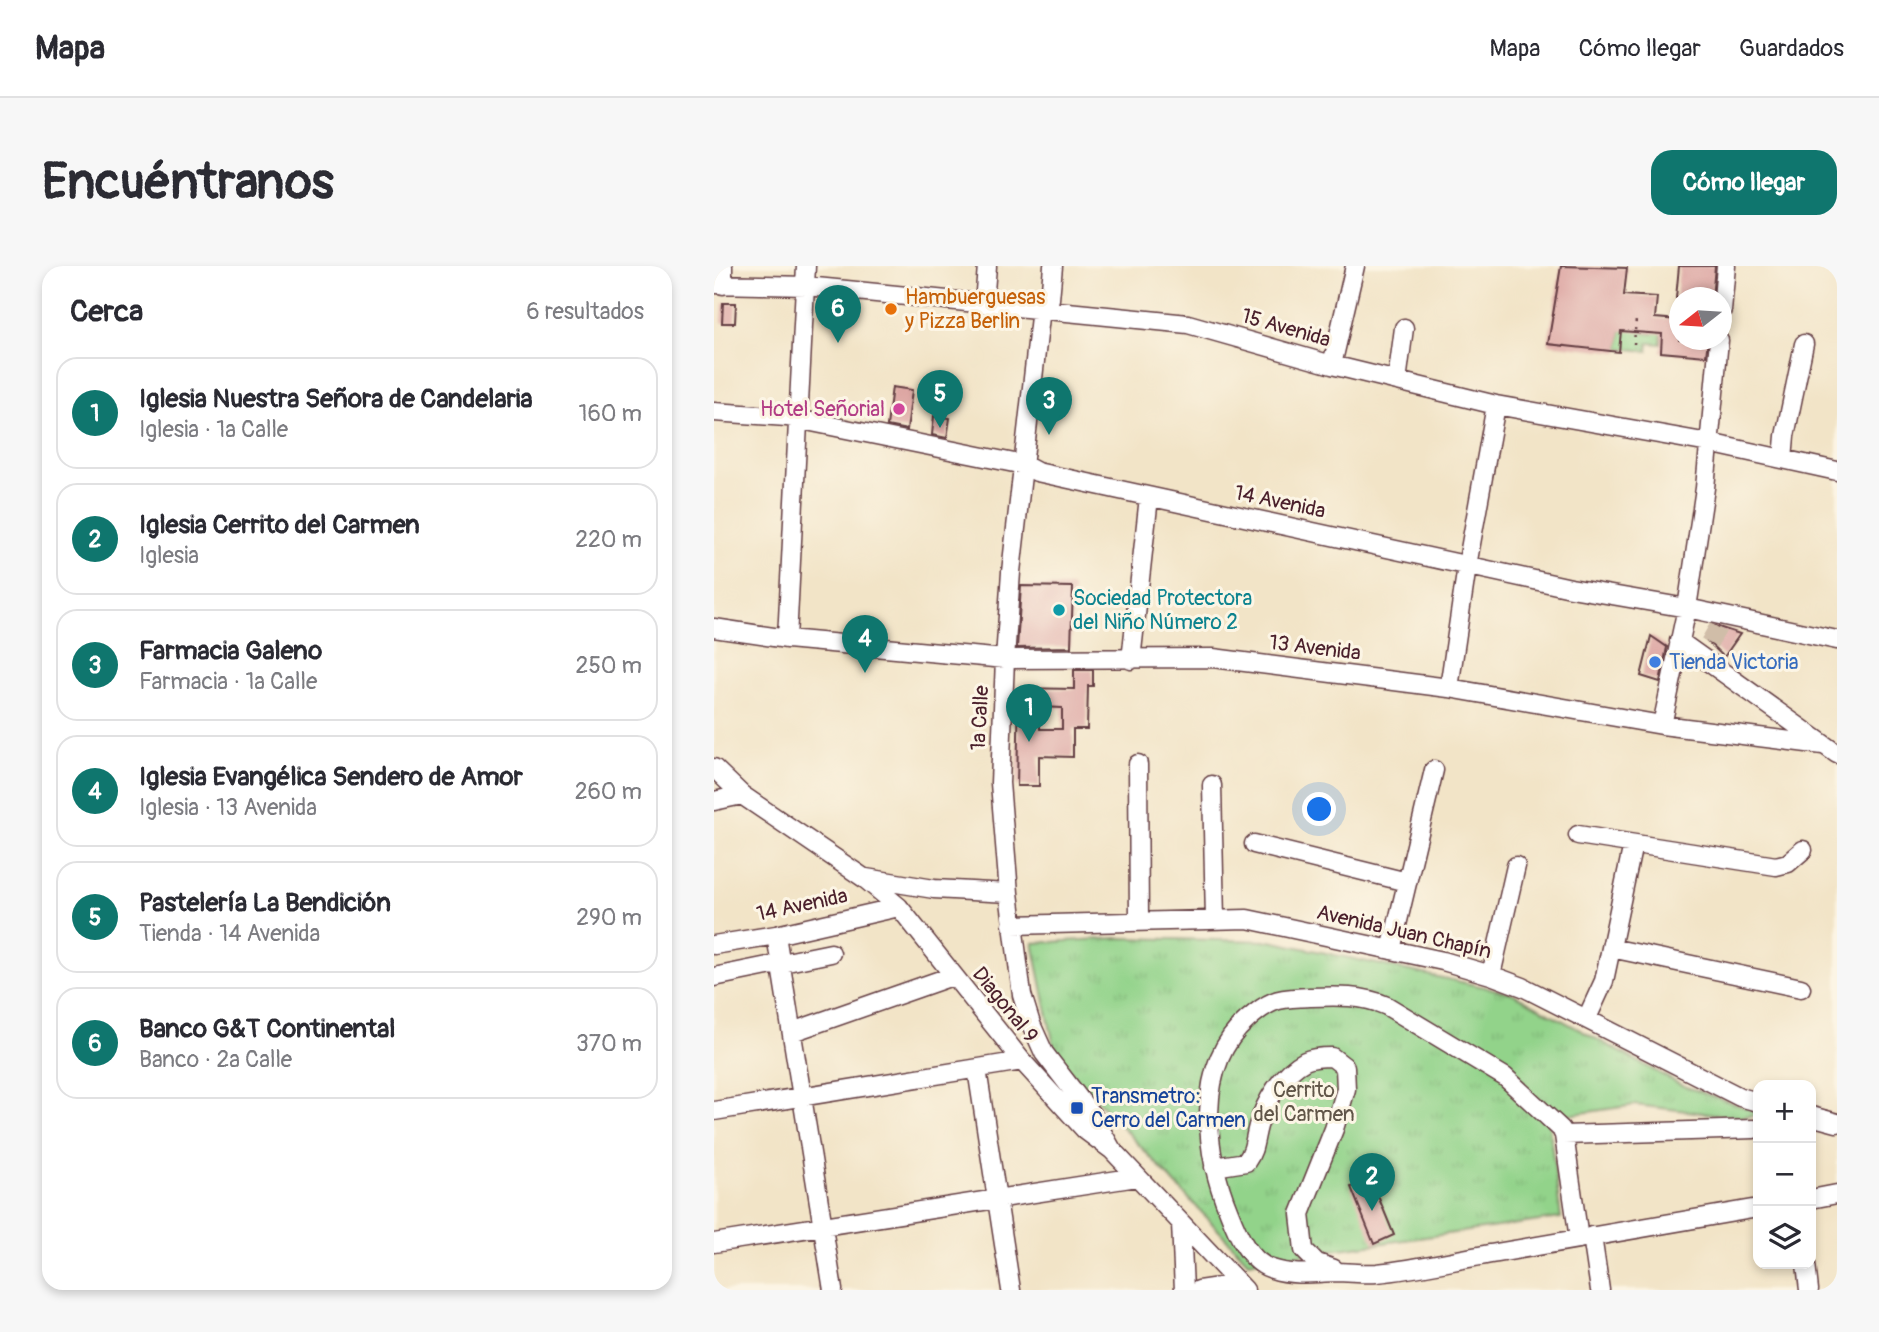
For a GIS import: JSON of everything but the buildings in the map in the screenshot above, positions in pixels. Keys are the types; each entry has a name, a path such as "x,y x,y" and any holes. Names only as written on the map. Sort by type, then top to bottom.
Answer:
{"street":[{"path":"718,284 723,266"},
{"path":"787,639 806,266"},
{"path":"984,304 987,266"},
{"name":"1a Calle","path":"1053,266 1050,299 1041,308 1011,572 1000,783 1012,925 1022,995 1044,1053 1094,1118 1112,1150"},
{"path":"1332,365 1355,266"},
{"path":"1724,287 1726,266"},
{"name":"15 Avenida","path":"718,284 806,286 1188,324 1332,365 1496,405 1709,443 1837,471"},
{"path":"1397,381 1404,328"},
{"path":"1783,459 1785,436 1804,344"},
{"path":"1662,725 1687,608 1705,488 1718,350"},
{"path":"1449,688 1466,566 1496,405"},
{"name":"14 Avenida","path":"714,412 799,419 1024,466 1037,472 1466,566 1687,608 1721,620 1837,640"},
{"path":"1131,660 1149,496"},
{"name":"13 Avenida","path":"714,628 787,639 1005,659 1213,658 1449,688 1662,725 1830,750"},
{"path":"1679,641 1705,650 1830,750"},
{"path":"1138,764 1139,922"},
{"name":"Diagonal 9","path":"714,768 742,795 864,878 899,907 1021,1061 1084,1130 1112,1150 1242,1287"},
{"path":"1391,950 1434,770"},
{"path":"1212,785 1215,920"},
{"path":"714,801 742,795"},
{"path":"1578,835 1776,866 1788,863 1803,850"},
{"path":"1254,844 1407,882"},
{"path":"1587,1018 1604,981 1633,844"},
{"path":"1491,975 1516,866"},
{"name":"14 Avenida","path":"864,878 934,889 1009,893"},
{"name":"14 Avenida","path":"714,945 776,935 899,907"},
{"name":"Avenida Juan Chapín","path":"1012,925 1247,919 1391,950 1491,975 1523,987 1740,1097 1753,1101"},
{"path":"776,935 833,1290"},
{"path":"1611,948 1801,988"},
{"path":"714,977 831,953"},
{"path":"792,1032 952,976"},
{"path":"1600,1290 1586,1237 1562,1129 1504,1077 1372,999 1356,997 1273,1001 1257,1011 1230,1036 1211,1088 1214,1167 1237,1233 1261,1264 1271,1269 1293,1274 1379,1273 1586,1237 1753,1209"},
{"path":"1214,1167 1246,1162 1253,1152 1257,1127 1269,1098 1305,1061 1332,1057 1345,1067 1346,1089 1317,1177 1303,1202 1300,1226 1302,1246 1307,1255 1317,1263 1344,1272"},
{"path":"714,1111 1021,1061"},
{"path":"977,1069 1011,1290"},
{"path":"1816,1117 1837,1123"},
{"path":"1564,1135 1753,1129"},
{"path":"714,1243 1138,1177"},
{"path":"1816,1198 1837,1195"},
{"path":"1181,1223 1184,1290"},
{"path":"1807,1269 1809,1290"},
{"path":"1199,1290 1242,1287"}],"path":[{"path":"1634,344 1636,319"}],"green space":[{"path":"1622,321 1638,332 1653,334 1663,321 1661,344 1649,343 1648,351 1619,348"},
{"name":"Cerrito del Carmen","path":"1118,938 1270,941 1512,993 1681,1085 1753,1110 1753,1116 1739,1117 1635,1105 1548,1118 1561,1218 1248,1262 1056,1056 1033,943"}],"tunnel":[{"path":"1709,643 1720,624"}],"place":[{"name":"Hambuerguesas y Pizza Berlin","path":"891,309"},
{"name":"Banco G&T Continental","path":"838,343"},
{"name":"Hotel Señorial","path":"899,409"},
{"name":"Pastelería La Bendición","path":"940,428"},
{"name":"Farmacia Galeno","path":"1049,435"},
{"name":"Sociedad Protectora del Niño Número 2","path":"1059,610"},
{"name":"Tienda Victoria","path":"1655,662"},
{"name":"Iglesia Evangélica Sendero de Amor","path":"865,673"},
{"name":"Iglesia Nuestra Señora de Candelaria","path":"1029,742"},
{"name":"Transmetro: Cerro del Carmen","path":"1077,1108"},
{"name":"Iglesia Cerrito del Carmen","path":"1372,1211"}]}
